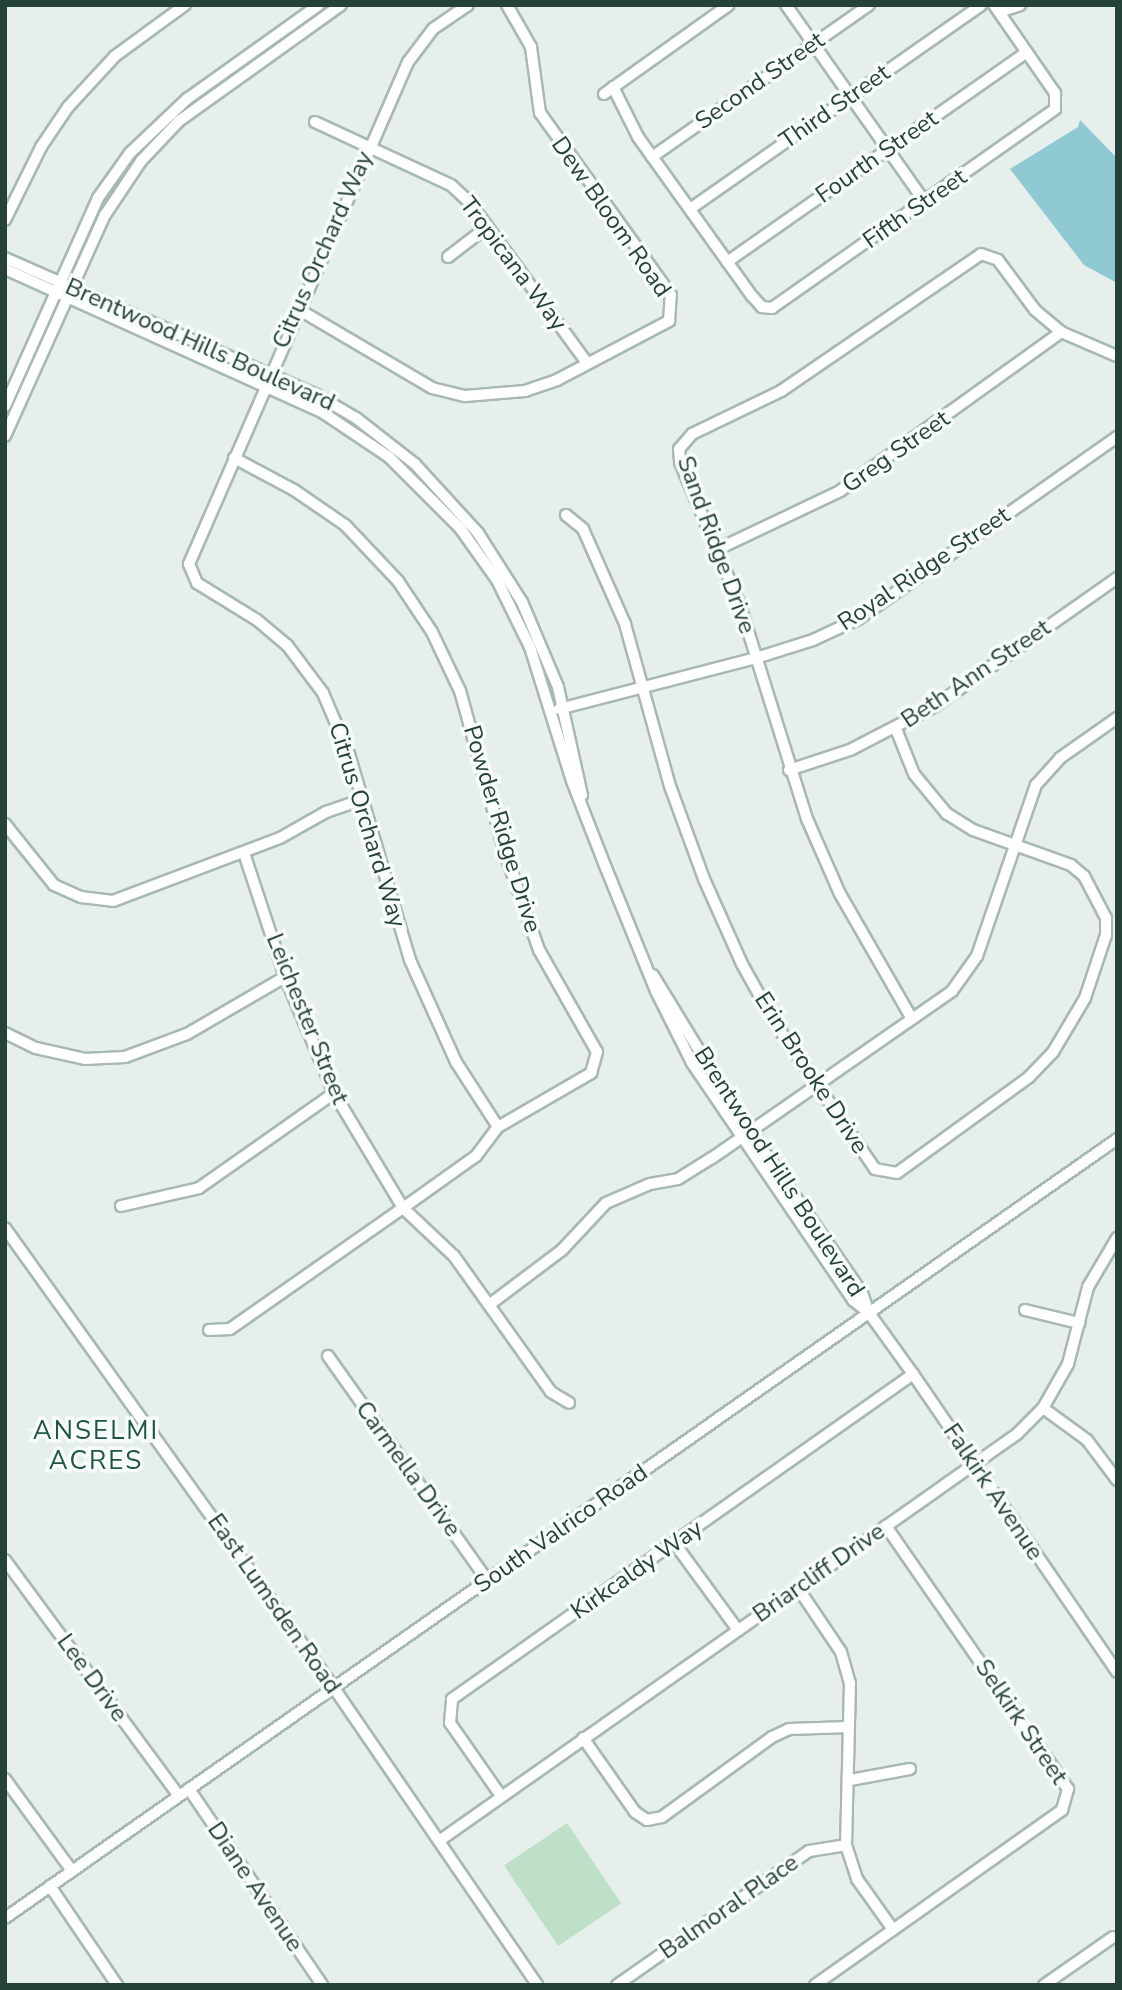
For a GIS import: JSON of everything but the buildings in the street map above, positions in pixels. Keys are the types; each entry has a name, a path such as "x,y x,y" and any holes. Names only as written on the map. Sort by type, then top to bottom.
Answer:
{"street":[{"path":"5,220 41,147 75,97 115,55 185,5"},
{"path":"5,406 98,198 146,135 187,99 319,5"},
{"path":"5,436 115,197 152,147 205,101 341,5"},
{"name":"Citrus Orchard Way","path":"468,5 433,29 408,62 269,373 189,564 197,583 257,620 304,665 337,722 389,901 420,983 456,1062 498,1127"},
{"name":"Dew Bloom Road","path":"298,309 432,388 465,396 525,391 665,324 671,316 673,300 540,113 531,47 506,5"},
{"path":"604,94 729,5"},
{"path":"786,5 925,202"},
{"name":"Second Street","path":"652,156 869,5"},
{"name":"Third Street","path":"690,209 981,5"},
{"path":"1020,5 996,9 1027,52"},
{"name":"Fifth Street","path":"727,262 757,303 768,309 925,202 1052,113 1057,104 1055,93 1027,52"},
{"name":"Fourth Street","path":"727,262 1027,52"},
{"path":"614,87 628,122 727,262"},
{"name":"Tropicana Way","path":"315,121 452,185 487,227 587,363"},
{"path":"448,257 487,227"},
{"name":"Sand Ridge Drive","path":"912,1019 840,894 789,770 756,658 718,549 680,462 683,441 781,391 971,258 985,254 998,260 1035,310 1060,332 1117,356"},
{"name":"Brentwood Hills Boulevard","path":"5,258 269,373 356,418 397,449 452,501 494,556 522,602 564,708 583,802"},
{"name":"Brentwood Hills Boulevard","path":"5,269 265,383 368,441 445,510 481,557 515,615 552,710 583,802 650,972 684,1048 740,1138 853,1300 869,1313"},
{"path":"167,342 172,330"},
{"name":"Greg Street","path":"718,549 833,496 1060,332"},
{"name":"Royal Ridge Street","path":"552,710 645,689 756,658 813,640 858,619 1117,437"},
{"name":"Powder Ridge Drive","path":"209,1330 230,1329 476,1156 498,1127 590,1073 597,1052 539,950 505,853 460,691 419,611 398,581 345,526 294,490 234,458"},
{"name":"Erin Brooke Drive","path":"566,514 583,529 597,559 645,689 670,786 704,879 749,976 874,1169 897,1173 1030,1077 1053,1052 1085,998 1106,934 1107,918 1090,885 1071,864 973,830 947,814 914,774 896,729"},
{"name":"Beth Ann Street","path":"789,770 850,750 896,729 935,706 1117,578"},
{"path":"489,1305 562,1250 606,1203 650,1184 678,1179 951,991 977,956 1033,790 1047,770 1117,718"},
{"path":"5,824 54,885 97,901 134,895 244,853 326,812 360,800"},
{"name":"Leichester Street","path":"244,853 285,977 334,1093 403,1208 454,1256 551,1392 569,1402"},
{"name":"Brentwood Hills Boulevard","path":"650,972 750,1131 862,1293 869,1313"},
{"path":"5,1033 36,1048 85,1059 125,1057 187,1034 285,977"},
{"path":"121,1206 199,1188 334,1093"},
{"name":"South Valrico Road","path":"5,1918 1117,1139"},
{"name":"East Lumsden Road","path":"5,1228 334,1688 537,1985"},
{"name":"Briarcliff Drive","path":"439,1841 1017,1434 1043,1408 1068,1364 1095,1269 1117,1238"},
{"path":"1025,1310 1079,1323"},
{"name":"Falkirk Avenue","path":"869,1313 1117,1672"},
{"name":"Carmella Drive","path":"328,1356 488,1580"},
{"name":"Kirkcaldy Way","path":"500,1796 450,1723 452,1699 913,1374"},
{"path":"1043,1408 1087,1440 1117,1480"},
{"name":"Selkirk Street","path":"815,1985 1062,1810 1068,1789 886,1526"},
{"path":"675,1544 738,1630"},
{"name":"Lee Drive","path":"5,1560 179,1796"},
{"path":"798,1588 841,1652 850,1683 850,1780 846,1845 857,1879 892,1928"},
{"path":"583,1738 635,1812 647,1820 662,1817 772,1737 789,1729 849,1727"},
{"path":"850,1780 910,1769"},
{"path":"5,1779 72,1871"},
{"name":"Diane Avenue","path":"189,1789 322,1985"},
{"name":"Balmoral Place","path":"617,1985 809,1852 846,1845"},
{"path":"50,1886 117,1985"},
{"path":"1044,1985 1113,1937"}],"green space":[{"path":"567,1823 621,1903 558,1946 504,1865"}],"water":[{"path":"1080,120 1117,158 1117,283 1084,265 1010,169 1078,127"}],"district":[{"name":"ANSELMI ACRES","path":"96,1446"}]}
